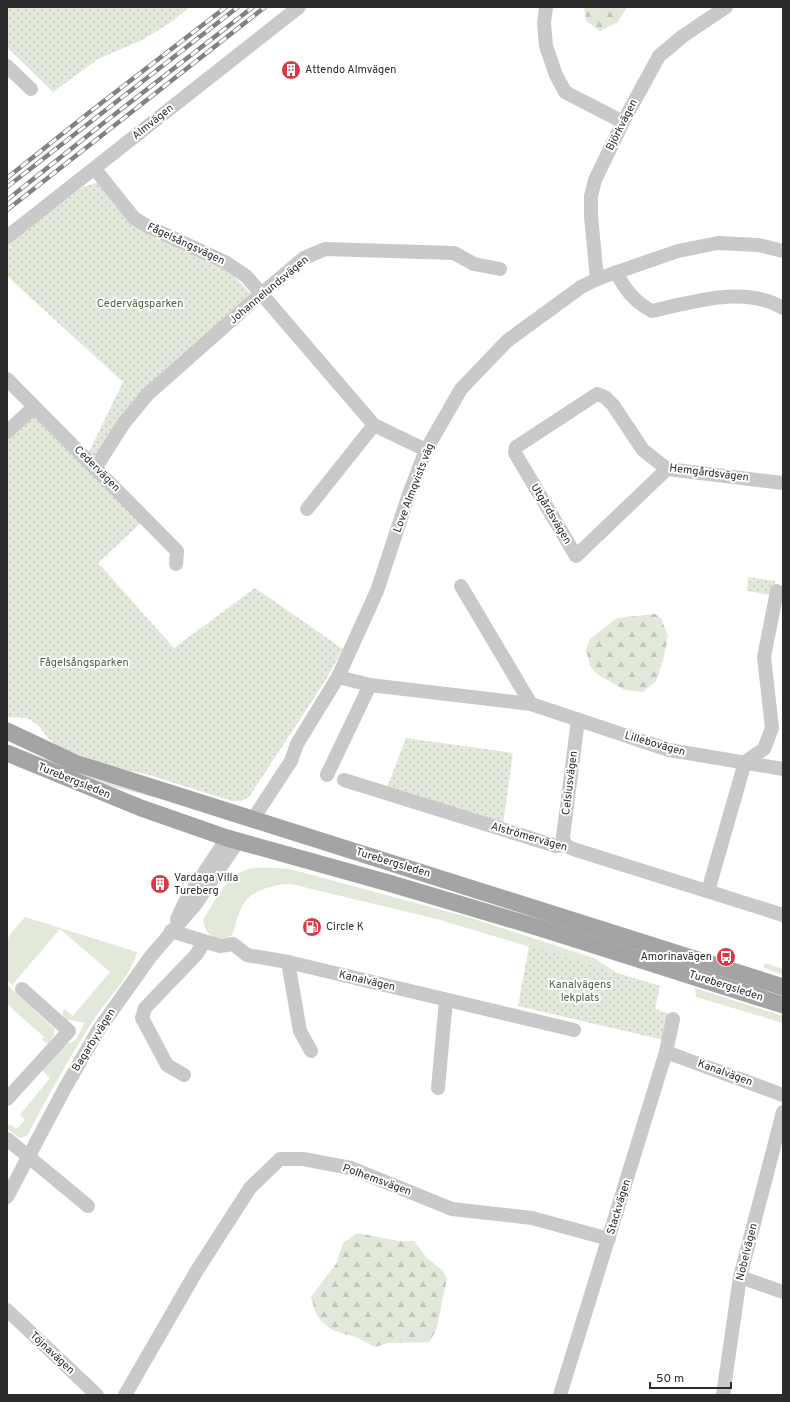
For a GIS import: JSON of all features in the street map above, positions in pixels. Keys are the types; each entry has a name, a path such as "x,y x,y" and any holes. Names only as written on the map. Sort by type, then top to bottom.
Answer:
{"main road":[{"name":"Turebergsleden","path":"9,738 76,762 783,987"},
{"name":"Turebergsleden","path":"7,753 141,808 233,839 543,928 783,1005"},
{"path":"233,839 248,817"}],"street":[{"name":"Almvägen","path":"7,237 299,7"},
{"path":"546,7 544,24 546,46 556,75 565,92 623,122"},
{"name":"Björkvägen","path":"597,279 591,216 591,196 595,180 623,122 659,56 683,36 726,7"},
{"path":"7,66 31,89"},
{"name":"Fågelsångsvägen","path":"95,169 134,218 147,226 226,262 246,276 374,425 426,450"},
{"name":"Love Almqvists väg","path":"248,817 282,758 297,744 338,677 377,591 409,494 426,450 461,390 507,341 581,287 597,279 678,251 718,243 759,245 783,251"},
{"name":"Johannelundsvägen","path":"96,467 124,423 147,396 261,294 304,258 325,249 454,253 474,264 500,270"},
{"path":"616,272 626,291 640,305 652,311 724,296 774,303 783,308"},
{"name":"Cedervägen","path":"7,378 177,551 176,564"},
{"name":"Hemgårdsvägen","path":"597,394 605,397 613,405 643,450 666,469 783,483"},
{"name":"Utgårdsvägen","path":"597,394 516,447 515,453 576,556 666,469"},
{"path":"7,432 34,407"},
{"path":"307,509 374,425"},
{"path":"461,586 531,704"},
{"path":"708,891 745,762 764,749 772,728 764,657 777,590"},
{"name":"Lillebovägen","path":"338,677 370,685 531,704 669,750 783,769"},
{"path":"327,775 370,685"},
{"name":"Celsiusvägen","path":"566,845 563,837 578,720"},
{"name":"Alströmervägen","path":"344,780 556,846 566,845 573,849 783,915"},
{"name":"Bagarbyvägen","path":"7,1197 28,1156 99,1029 151,956 195,905 233,839"},
{"name":"Kanalvägen","path":"171,931 220,946 233,944 247,955 288,962 574,1030"},
{"path":"184,1075 167,1065 142,1018 145,1008 196,955 204,942"},
{"path":"288,962 300,1031 312,1050"},
{"path":"7,1099 69,1031 22,989"},
{"path":"438,1088 446,1000"},
{"name":"Stackvägen","path":"560,1395 666,1052 673,1019"},
{"name":"Kanalvägen","path":"666,1052 783,1095"},
{"name":"Nobelvägen","path":"723,1395 740,1277 783,1112"},
{"path":"7,1138 88,1206"},
{"name":"Polhemsvägen","path":"125,1395 196,1272 250,1188 280,1159 303,1159 351,1168 452,1209 532,1218 609,1238"},
{"path":"740,1277 783,1292"},
{"name":"Töjnavägen","path":"7,1310 97,1395"}],"green space":[{"path":"7,7 190,7 170,23 142,40 98,59 53,92 7,47"},
{"path":"584,7 627,7 618,22 600,31 586,21"},
{"name":"Cedervägsparken","path":"99,182 128,220 228,270 252,295 145,391 96,462 88,454 123,382 7,276 7,243 83,187"},
{"name":"Fågelsångsparken","path":"34,413 143,521 98,563 174,648 255,588 343,649 327,678 249,797 241,801 232,801 146,774 110,767 58,746 48,738 38,725 27,718 7,717 7,438"},
{"path":"748,577 775,581 772,595 747,591"},
{"path":"655,614 661,618 668,636 663,661 656,681 643,692 625,690 598,675 590,666 586,649 590,639 617,618"},
{"path":"406,738 513,753 503,825 386,790"},
{"path":"46,757 155,794 153,797 109,786 44,763"},
{"path":"247,869 290,869 471,918 594,958 617,973 437,919 291,884 268,888 251,895 244,903 240,911 232,935 217,938 209,934 204,926 203,920 220,892 231,880"},
{"path":"25,917 137,952 134,961 124,979 92,1022 75,1050 27,1136 20,1138 7,1129 7,1127 10,1124 16,1129 25,1120 20,1115 50,1078 41,1069 66,1044 75,1041 85,1023 65,1019 62,1013 65,1009 73,1016 110,972 60,929 12,985 7,980 8,940 9,936"},
{"name":"Kanalvägens lekplats","path":"529,946 660,986 655,1009 670,1014 664,1040 518,1006"},
{"path":"764,963 783,969 783,975 764,968"},
{"path":"7,985 54,1028 54,1035 48,1044 42,1040 44,1037 7,1004"},
{"path":"695,988 783,1016 783,1023 696,997"},
{"path":"357,1233 399,1241 414,1241 427,1258 442,1270 447,1278 437,1327 430,1342 388,1343 375,1347 358,1338 332,1330 320,1320 315,1311 311,1297 336,1264 343,1243"}],"railway":[{"path":"7,178 226,7"},
{"path":"7,187 238,7"},
{"path":"7,200 253,7"},
{"path":"7,210 265,7"}],"place":[{"name":"Attendo Almvägen","path":"291,70"},
{"name":"Vardaga Villa Tureberg","path":"160,884"},
{"name":"Circle K","path":"312,927"},
{"name":"Amorinavägen","path":"726,957"}]}
